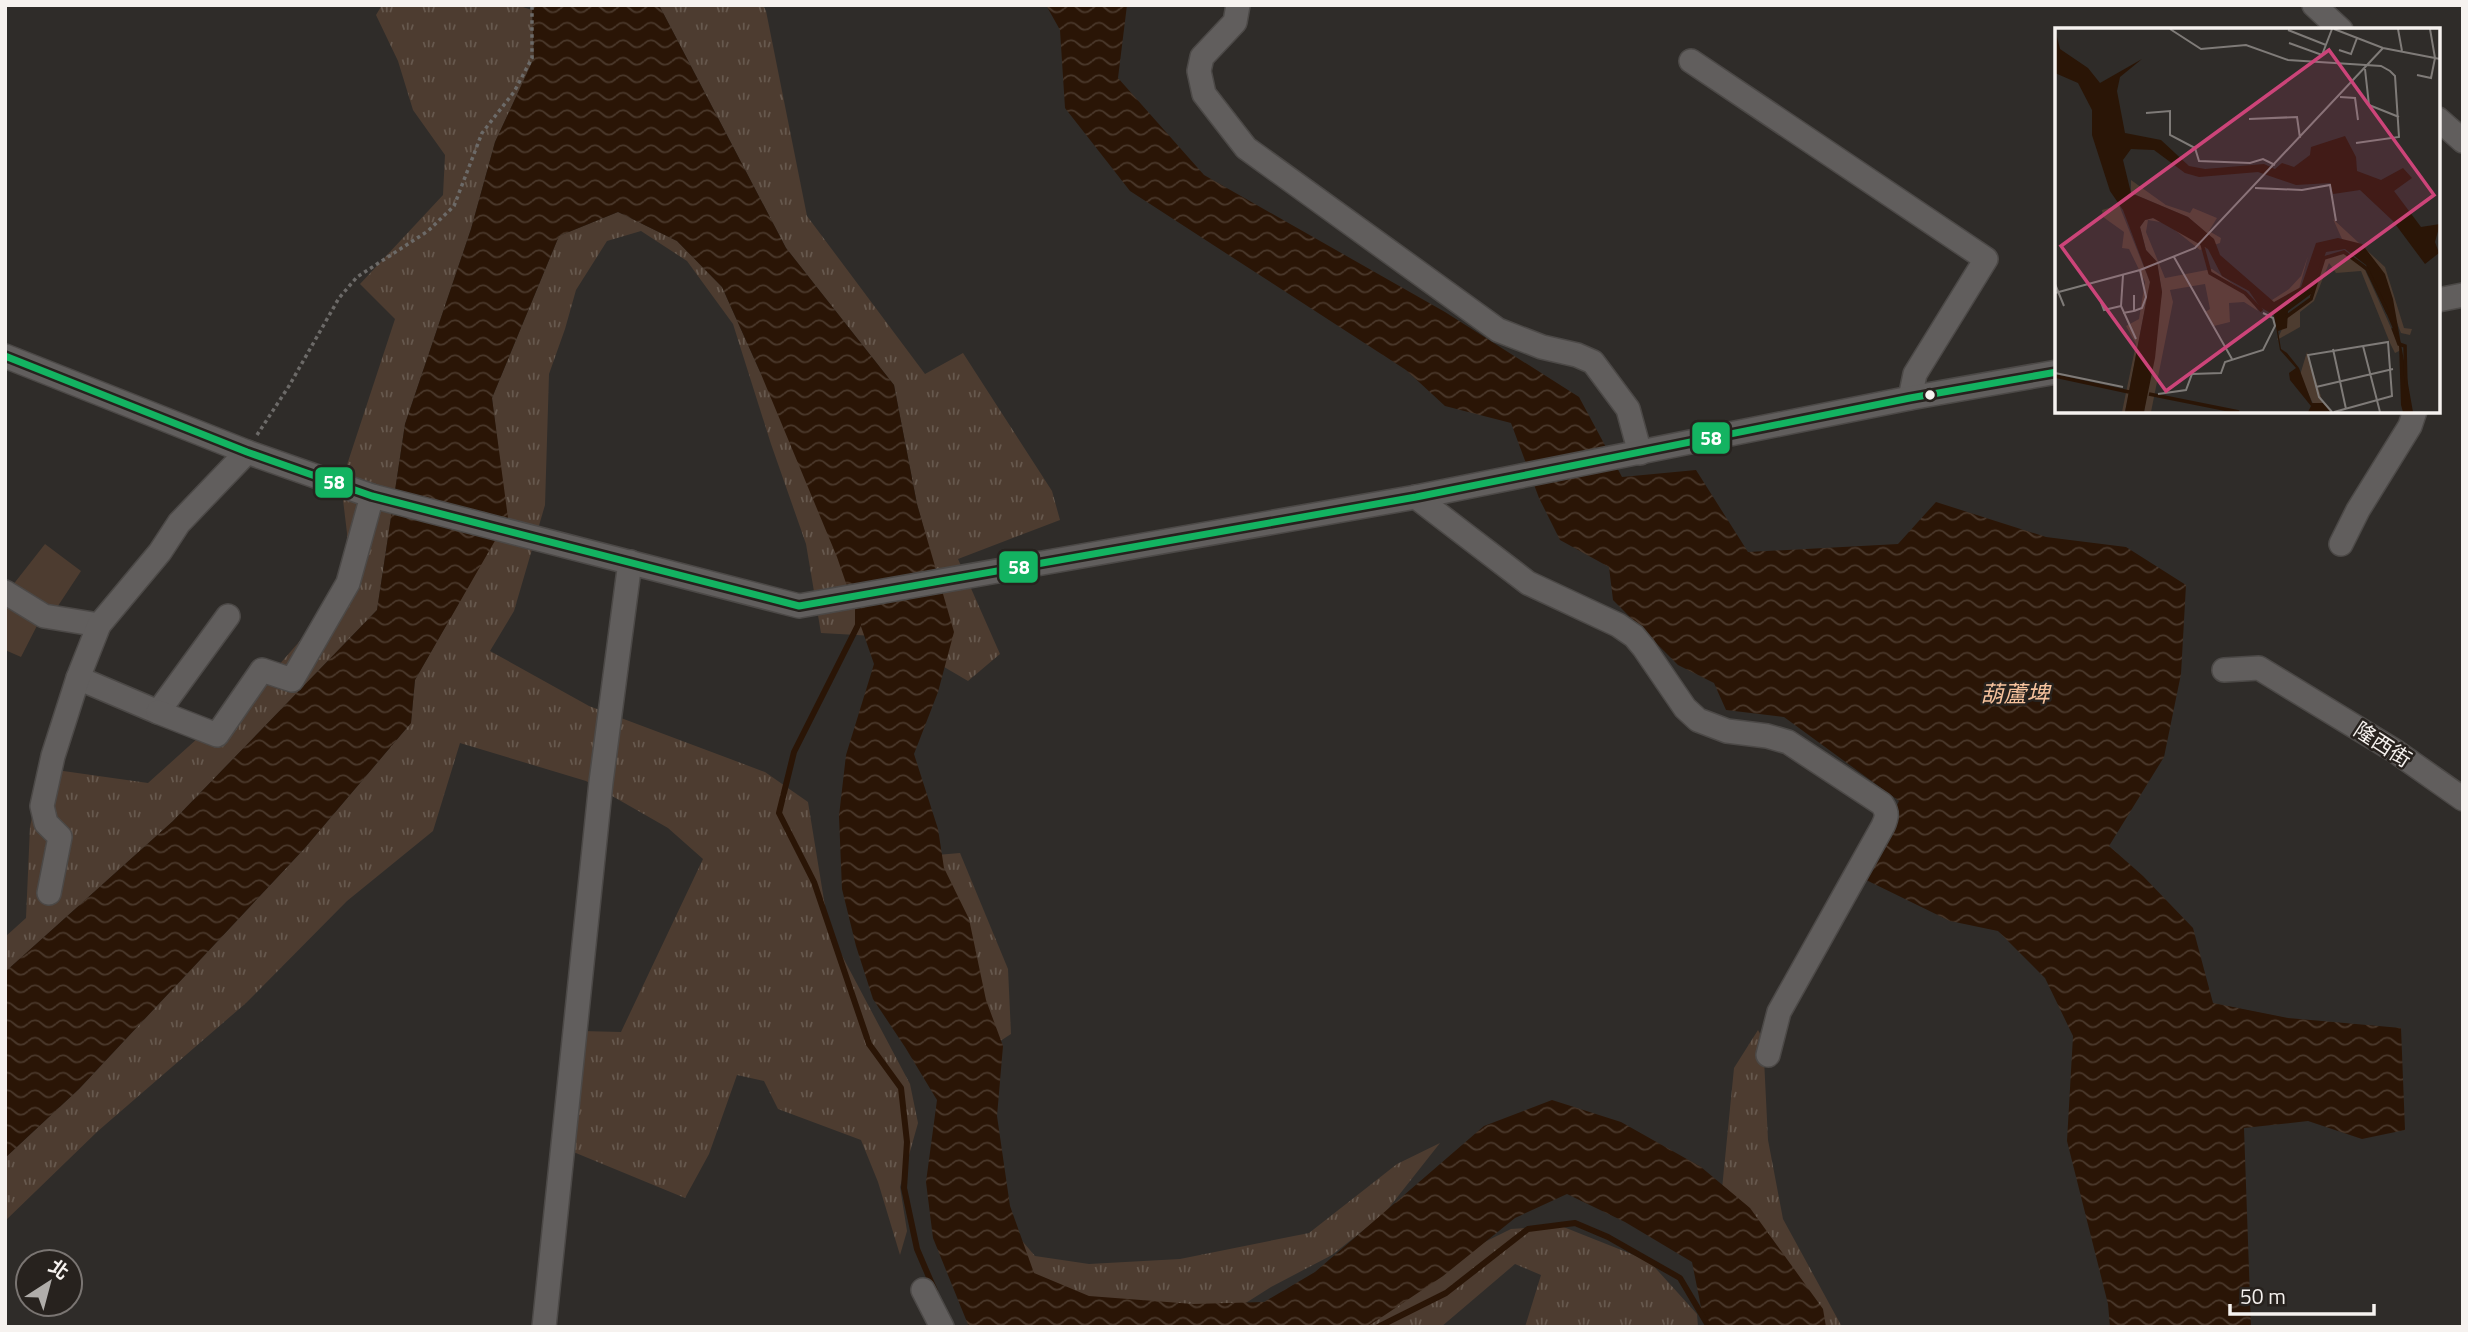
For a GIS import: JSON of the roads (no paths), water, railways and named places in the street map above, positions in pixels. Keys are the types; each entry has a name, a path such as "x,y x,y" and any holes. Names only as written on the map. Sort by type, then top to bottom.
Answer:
{"street":[{"path":"1238,5 1235,22 1202,57 1199,71 1204,94 1246,148 1498,330 1593,362 1628,409 1640,453"},
{"path":"2314,5 2339,28"},
{"path":"1691,61 1986,259 1915,374 1910,398"},
{"path":"2440,121 2463,141"},
{"path":"2440,300 2463,295"},
{"path":"5,356 247,452 372,496 799,606 1416,497 1910,398 2055,372"},
{"path":"2341,544 2415,413"},
{"path":"49,893 61,837 46,823 42,806 53,756 78,678 99,625 160,552 179,523 247,452"},
{"path":"78,678 217,735 262,670 292,680 348,583 372,496"},
{"path":"1416,497 1528,583 1618,625 1634,636 1673,693 1698,720 1727,731 1767,736 1788,742 1882,804 1887,817 1883,826 1779,1012 1768,1055"},
{"path":"544,1327 600,782 630,562"},
{"path":"5,592 44,616 99,625"},
{"path":"158,712 228,617"},
{"name":"隆西街","path":"2224,670 2259,668 2395,751 2463,799"},
{"path":"923,1290 942,1327"}],"water":[{"path":"532,5 659,5 786,248 894,385 917,504 954,632 938,692 914,754 938,829 944,868 969,919 986,1000 1003,1046 997,1116 1010,1206 1034,1273 1089,1296 1193,1304 1264,1302 1315,1272 1484,1126 1552,1100 1621,1122 1701,1167 1750,1208 1823,1309 1826,1327 1705,1327 1692,1262 1625,1222 1567,1194 1515,1218 1443,1276 1367,1327 969,1327 933,1238 926,1182 937,1100 873,999 842,889 839,816 846,755 874,664 837,557 722,287 677,241 618,212 559,236 492,398 508,518 415,680 411,723 304,849 79,1089 5,1158 5,972 173,821 377,610 405,424 471,229 495,142 534,58"},
{"name":"葫蘆埤","path":"1046,5 1127,5 1118,78 1204,175 1445,312 1579,397 1622,477 1696,470 1748,552 1898,544 1936,502 2046,537 2126,547 2186,585 2181,674 2164,757 2109,846 2143,876 2193,928 2213,1003 2288,1018 2401,1028 2405,1130 2362,1139 2308,1121 2244,1128 2251,1327 2110,1327 2108,1304 2067,1141 2073,1036 2045,978 1998,931 1950,921 1862,878 1899,801 1784,717 1726,710 1714,683 1678,665 1613,600 1609,567 1560,540 1539,498 1511,423 1445,406 1406,370 1130,191 1065,108 1060,30"}],"waterway":[{"path":"858,609 858,625 794,752 779,813 814,882 869,1044 901,1088 907,1142 904,1188 917,1249 935,1291"},
{"path":"1378,1327 1446,1293 1528,1229 1575,1223 1608,1237 1680,1278 1709,1327"}]}
